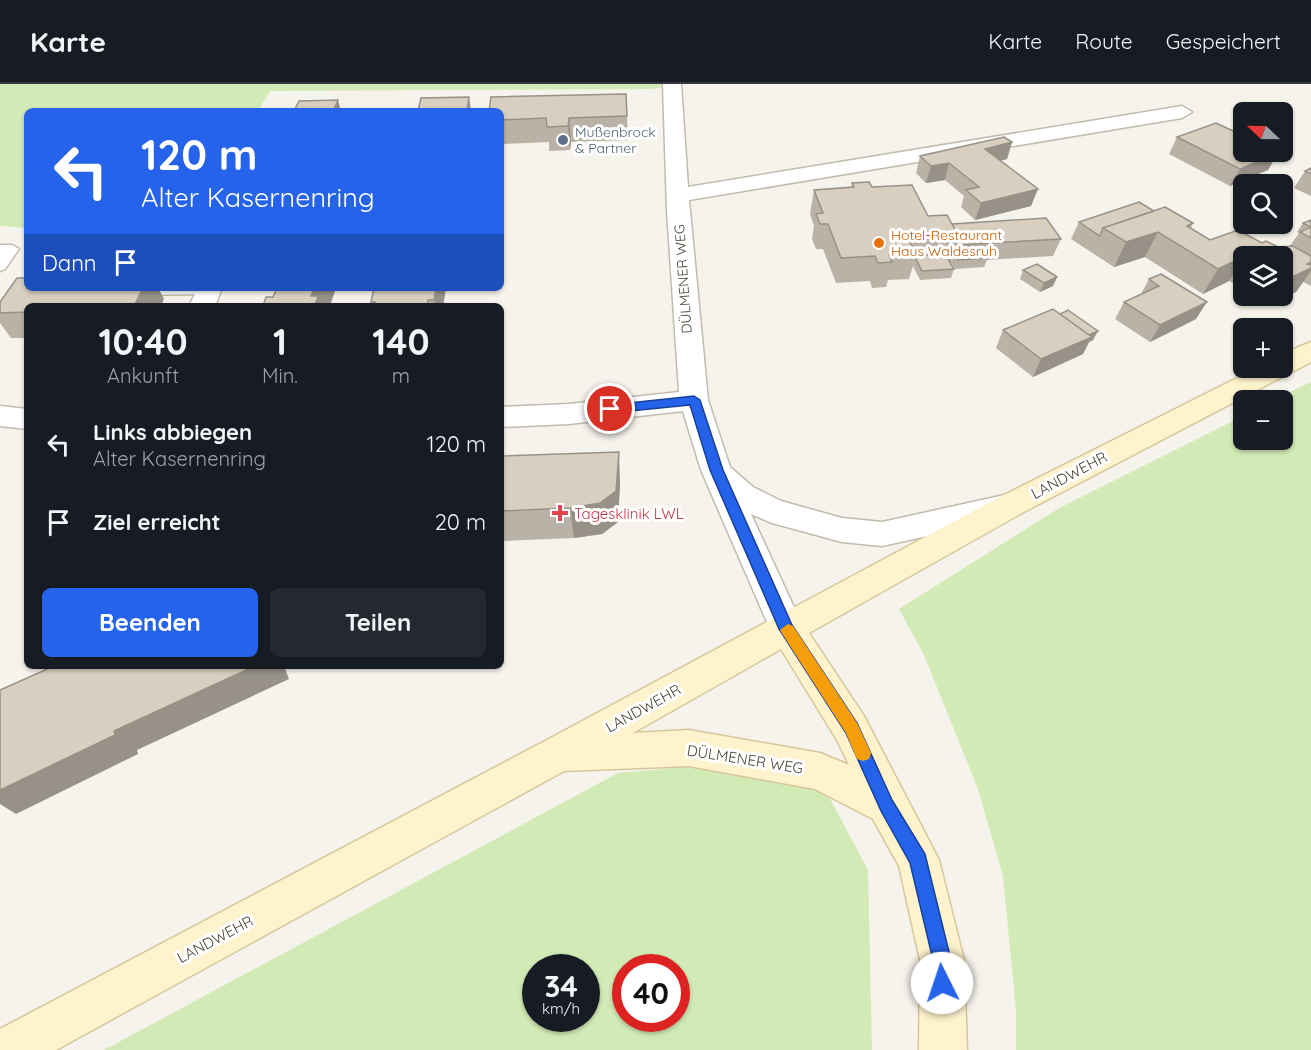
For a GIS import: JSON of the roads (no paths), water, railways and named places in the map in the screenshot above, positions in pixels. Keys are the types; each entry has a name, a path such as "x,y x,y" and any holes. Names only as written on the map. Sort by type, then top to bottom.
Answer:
{"main road":[{"path":"1293,360 1311,351"},
{"name":"LANDWEHR","path":"9,1050 559,754 1009,506 1259,378"},
{"name":"DÜLMENER WEG","path":"787,629 851,728 886,805 918,861 942,960 943,1050"},
{"name":"DÜLMENER WEG","path":"559,754 689,748 820,771 886,805"}],"street":[{"name":"DÜLMENER WEG","path":"672,84 694,400 716,470 787,629"},
{"path":"678,195 1182,112"},
{"path":"504,417 568,414 694,400"},
{"path":"0,416 24,419"},
{"name":"DÜLMENER WEG","path":"716,470 742,495 772,511 842,530 882,534 1009,506"}],"lane":[{"path":"0,250 12,249 0,266"},
{"path":"140,291 207,294"}],"place":[{"name":"Mußenbrock & Partner","path":"563,140"},
{"name":"Hotel-Restaurant Haus Waldesruh","path":"879,243"},
{"name":"Tagesklinik LWL","path":"560,513"}]}
